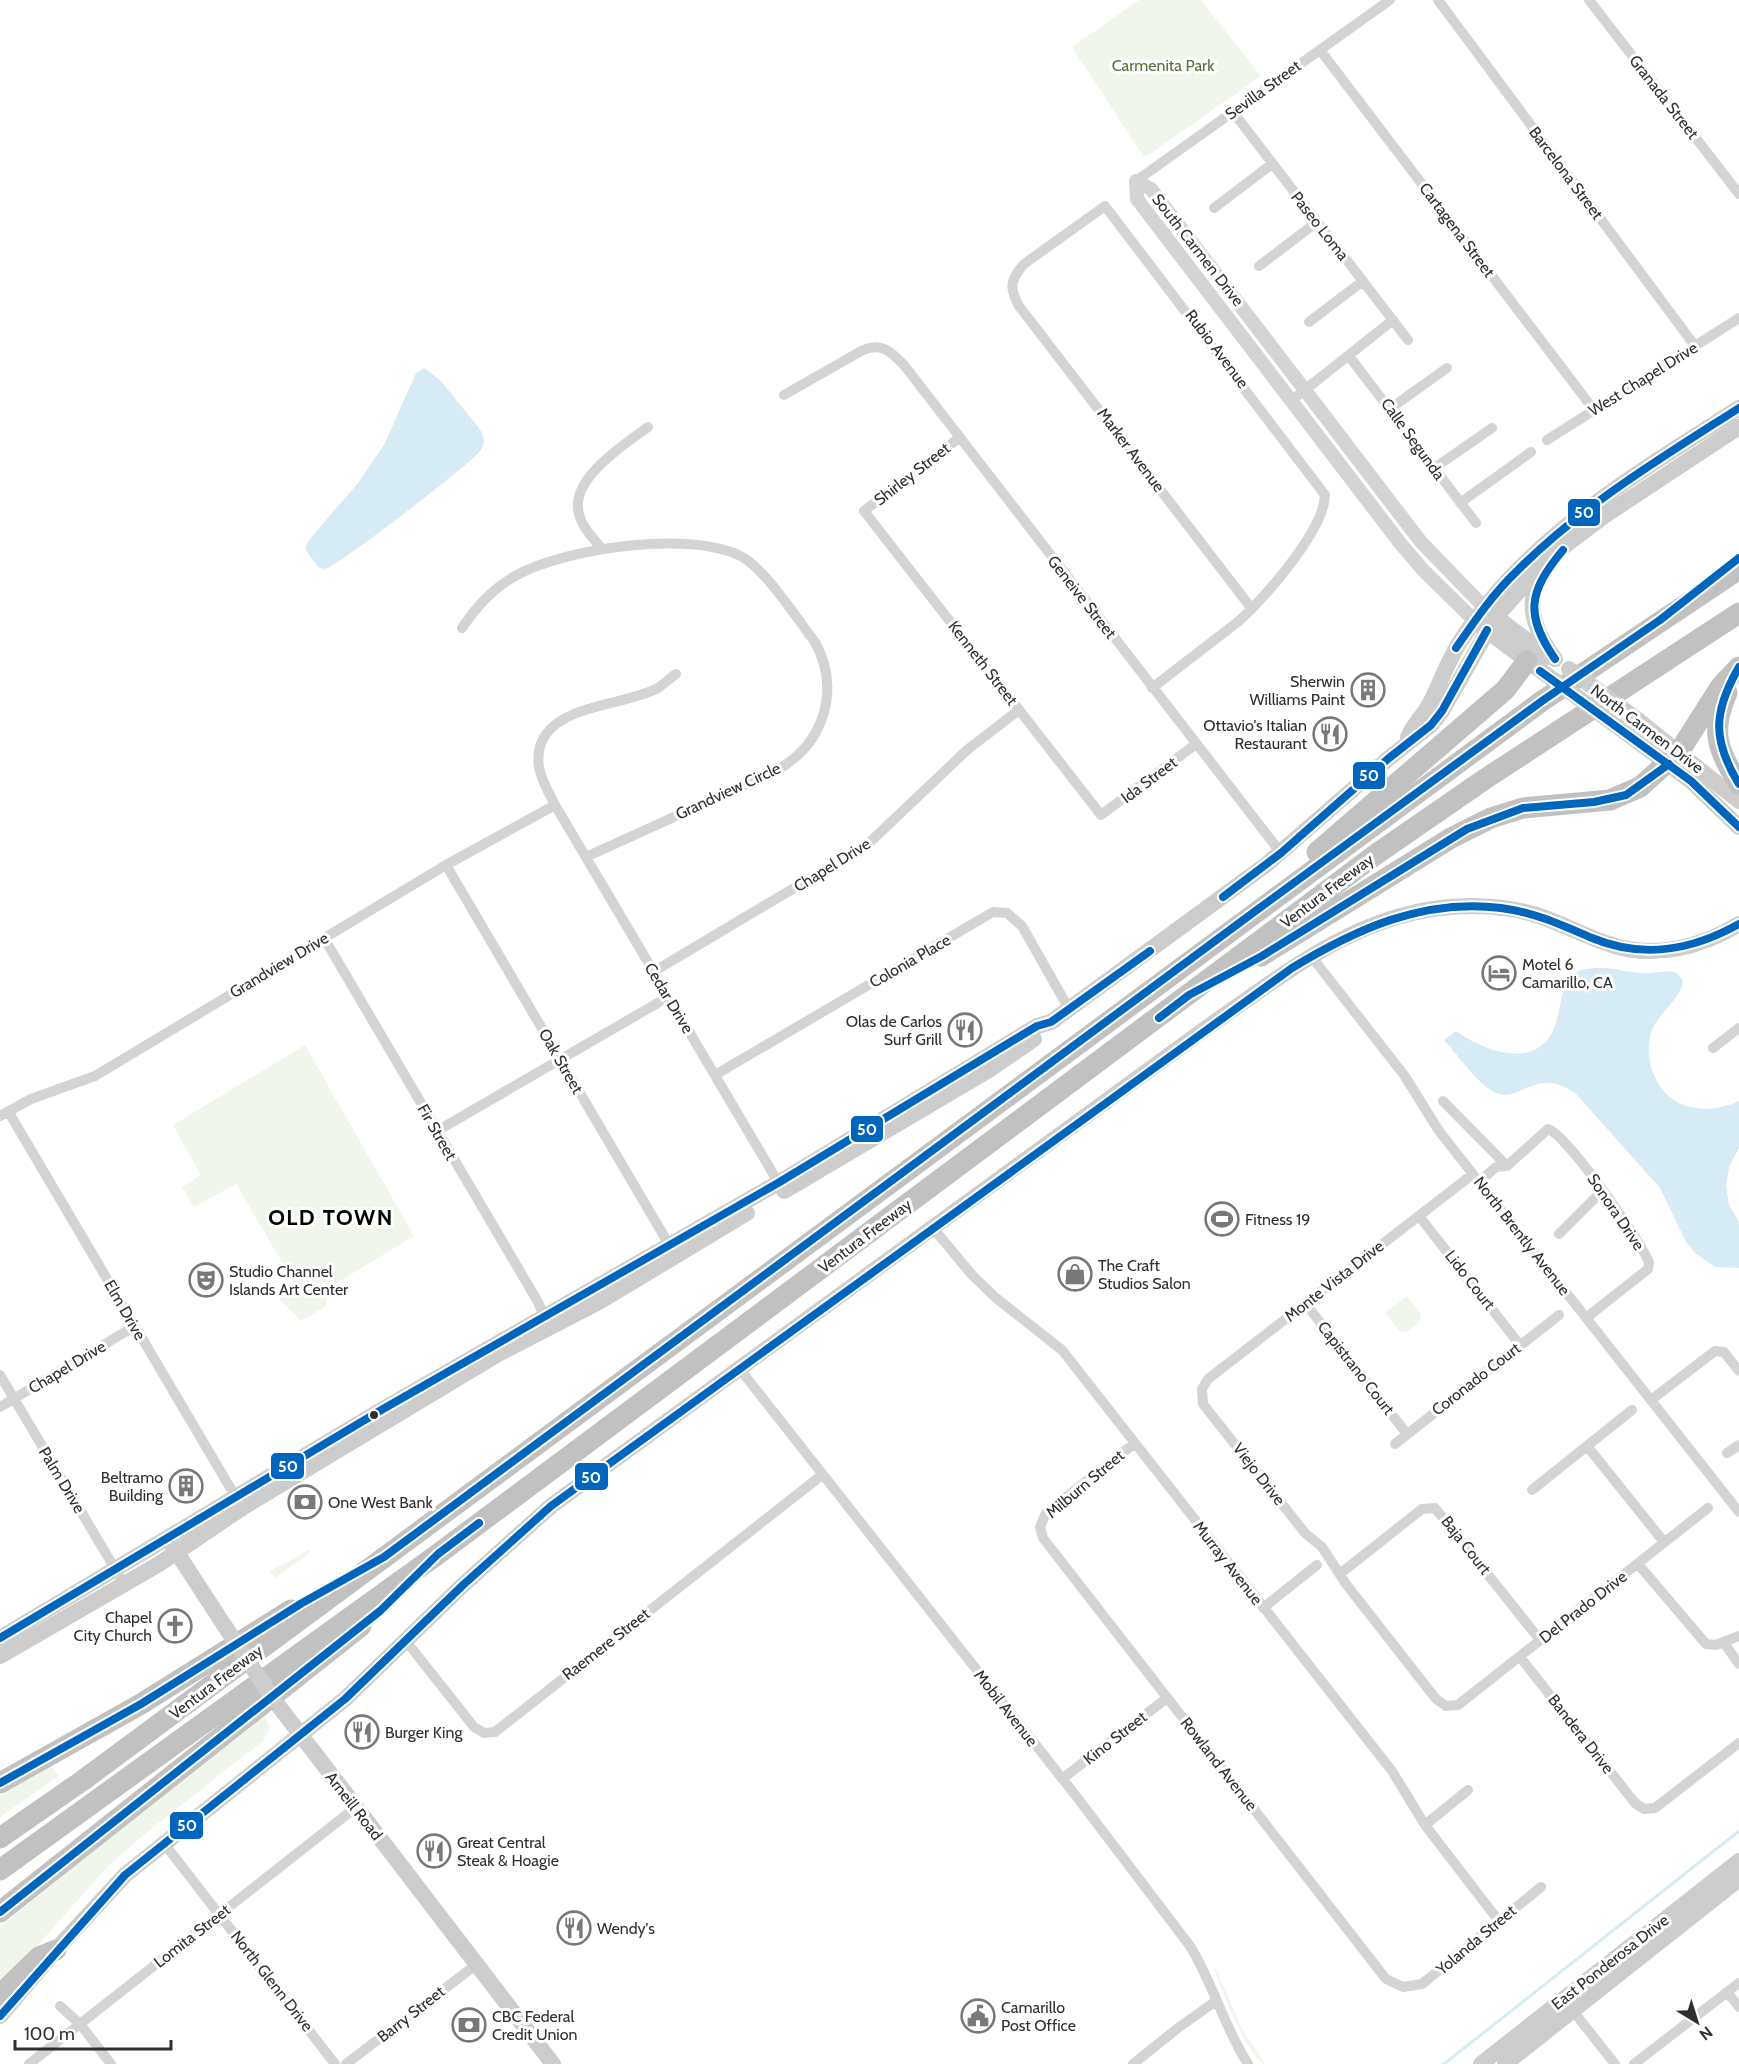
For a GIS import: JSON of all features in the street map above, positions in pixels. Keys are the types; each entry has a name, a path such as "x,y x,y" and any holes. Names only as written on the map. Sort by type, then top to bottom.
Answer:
{"highway":[{"path":"1660,620 1739,558"},
{"name":"Ventura Freeway","path":"0,1838 82,1781 1542,701 1739,569"},
{"name":"Ventura Freeway","path":"0,1870 438,1554 1375,855 1476,785 1739,613"},
{"path":"1250,915 1345,826 1533,666"},
{"path":"1189,995 1262,956 1467,829 1523,808 1602,801 1626,795 1674,758 1721,686 1737,670"},
{"path":"1737,670 1722,705 1717,738 1721,754 1739,784"},
{"path":"0,1912 380,1611 438,1554"},
{"path":"0,1783 141,1704 302,1603 384,1557"},
{"path":"0,1995 39,1957 56,1950"}],"main road":[{"path":"1486,620 1517,571 1555,534 1620,484 1739,408"},
{"path":"2,1648 239,1503 547,1321 673,1251 780,1187 1036,1026 1051,1022 1281,853 1406,744 1409,734 1430,704 1454,651 1537,569 1574,537 1739,427"},
{"path":"1555,659 1537,632 1532,602 1543,573 1574,537"},
{"name":"North Carmen Drive","path":"1486,620 1544,655 1555,659 1639,721 1739,827"},
{"name":"North Carmen Drive","path":"1486,620 1533,666 1625,732 1674,758 1739,801"},
{"path":"0,2016 56,1950 125,1875 163,1842 300,1737 345,1699 560,1499 1212,1024 1311,956 1370,925 1406,914 1443,907 1476,906 1525,912 1614,946 1642,951 1685,947 1718,936 1739,924"},
{"name":"Arneill Road","path":"172,1546 300,1737 553,2064"},
{"path":"2,1648 81,1610 120,1577"},
{"name":"East Ponderosa Drive","path":"1481,2064 1739,1861"},
{"name":"East Ponderosa Drive","path":"1505,2064 1739,1879"}],"street":[{"name":"Sevilla Street","path":"1137,181 1390,0"},
{"name":"Barcelona Street","path":"1438,0 1695,346"},
{"name":"Granada Street","path":"1589,0 1739,194"},
{"name":"Cartagena Street","path":"1320,50 1594,410"},
{"name":"Paseo Loma","path":"1233,112 1408,340"},
{"path":"1214,208 1272,164"},
{"name":"South Carmen Drive","path":"1137,181 1151,189 1421,542 1486,620 1430,578 1400,543 1137,199 1137,181"},
{"name":"Rubio Avenue","path":"1011,291 1014,275 1024,264 1105,206 1325,495 1325,503 1304,543 1282,575 1252,609"},
{"path":"1260,266 1317,222"},
{"path":"1309,322 1363,281"},
{"name":"Marker Avenue","path":"1011,291 1019,306 1252,609"},
{"name":"West Chapel Drive","path":"1547,440 1739,318"},
{"path":"1291,401 1393,320"},
{"name":"Geneive Street","path":"784,395 863,350 878,347 888,350 904,365 1281,853"},
{"name":"Calle Segunda","path":"1349,356 1391,408 1476,523"},
{"path":"1391,408 1447,368"},
{"path":"602,549 579,516 580,495 585,483 597,467 648,427"},
{"path":"1434,469 1492,428"},
{"name":"Shirley Street","path":"864,511 959,438"},
{"path":"1460,503 1531,452"},
{"name":"Kenneth Street","path":"864,511 1101,815"},
{"name":"Grandview Circle","path":"462,628 490,594 517,575 553,560 602,549 688,543 720,549 742,557 758,570 815,642 825,666 828,694 822,722 813,738 786,765 586,857"},
{"path":"1152,688 1252,609"},
{"name":"Cedar Drive","path":"676,674 657,688 568,717 548,732 540,745 539,769 555,805 780,1187"},
{"name":"Chapel Drive","path":"653,972 868,844 967,750 1019,710"},
{"name":"Ida Street","path":"1101,815 1196,744"},
{"name":"Grandview Drive","path":"4,1113 95,1076 446,865 555,805"},
{"name":"Oak Street","path":"446,865 673,1251"},
{"name":"Colonia Place","path":"715,1075 993,912 1007,913 1022,926 1069,1009"},
{"name":"Fir Street","path":"324,938 547,1321"},
{"name":"North Brently Avenue","path":"1311,956 1404,1075 1439,1131 1739,1512"},
{"path":"437,1131 668,997"},
{"path":"1713,1048 1739,1028"},
{"path":"1443,1101 1507,1166"},
{"name":"Elm Drive","path":"4,1113 135,1326 239,1503"},
{"name":"Monte Vista Drive","path":"1201,1393 1208,1379 1419,1215 1476,1178 1497,1167 1507,1166 1548,1129"},
{"name":"Sonora Drive","path":"1548,1129 1565,1142 1602,1191 1649,1263 1647,1269 1586,1318"},
{"path":"1559,1234 1602,1191"},
{"name":"Lido Court","path":"1419,1215 1520,1345"},
{"name":"Murray Avenue","path":"933,1228 972,1275 996,1299 1062,1350 1392,1771 1425,1825 1498,1920"},
{"name":"Capistrano Court","path":"1305,1303 1407,1434"},
{"name":"Coronado Court","path":"1395,1444 1558,1315"},
{"name":"Chapel Drive","path":"0,1407 135,1326"},
{"path":"1651,1400 1715,1351 1724,1352 1739,1371"},
{"name":"Mobil Avenue","path":"739,1368 1062,1779 1190,1946 1201,1963 1216,2001 1248,2064"},
{"name":"Palm Drive","path":"0,1376 120,1577"},
{"name":"Viejo Drive","path":"1201,1393 1203,1404 1305,1533 1324,1550 1341,1573"},
{"path":"1532,1490 1632,1410"},
{"name":"Milburn Street","path":"1040,1527 1051,1508 1135,1443"},
{"path":"1727,1454 1739,1445"},
{"path":"1587,1446 1664,1542"},
{"name":"Raemere Street","path":"406,1641 474,1727 484,1733 495,1732 822,1474"},
{"name":"Baja Court","path":"1341,1573 1422,1509 1435,1508 1540,1640"},
{"name":"Del Prado Drive","path":"1341,1573 1346,1584 1436,1699 1446,1706 1458,1705 1707,1508"},
{"name":"Rowland Avenue","path":"1040,1527 1046,1542 1386,1979 1409,1988"},
{"path":"1638,1564 1701,1640 1712,1646 1739,1636"},
{"path":"1263,1608 1317,1565"},
{"path":"1724,1643 1739,1664"},
{"name":"Bandera Drive","path":"1520,1657 1635,1803 1644,1809 1655,1808 1739,1743"},
{"name":"Kino Street","path":"1062,1779 1167,1698"},
{"path":"1425,1825 1468,1790"},
{"name":"Lomita Street","path":"29,2064 355,1808"},
{"name":"North Glenn Drive","path":"163,1842 335,2064"},
{"name":"Yolanda Street","path":"1409,1988 1422,1984 1540,1887"},
{"name":"Barry Street","path":"346,2064 477,1964"},
{"path":"1634,2064 1739,1983"},
{"path":"1727,1992 1739,2007"},
{"path":"1134,2064 1216,2001"},
{"path":"60,2006 80,2024 111,2064"},
{"path":"1573,2011 1615,2064"}],"green space":[{"name":"Carmenita Park","path":"1139,0 1201,0 1261,76 1150,154 1143,156 1072,47"},
{"path":"305,1045 414,1236 327,1289 326,1306 301,1321 278,1298 296,1286 236,1184 194,1207 182,1187 201,1175 173,1125"},
{"path":"1407,1296 1421,1314 1420,1321 1407,1332 1400,1332 1385,1313"},
{"path":"310,1549 310,1553 275,1578 269,1572"},
{"path":"263,1713 270,1728 263,1741 152,1828 106,1868 0,1988 0,1927"},
{"path":"50,1765 59,1776 0,1817 0,1796"},
{"path":"1216,1969 1241,2027 1265,2064 1258,2059 1243,2036 1214,1970"}],"water":[{"path":"424,368 440,380 479,428 484,439 481,450 380,532 338,562 323,569 318,567 305,549 308,541 358,483 384,445 416,373"},
{"path":"1606,968 1638,973 1675,972 1679,975 1683,983 1681,989 1655,1024 1649,1042 1651,1066 1655,1077 1669,1096 1690,1107 1715,1108 1739,1101 1739,1148 1729,1167 1726,1186 1729,1205 1739,1222 1739,1268 1715,1267 1695,1253 1686,1242 1660,1188 1576,1094 1562,1086 1550,1083 1530,1086 1505,1095 1496,1093 1476,1077 1444,1040 1456,1031 1495,1050 1524,1053 1536,1049 1547,1040 1555,1026 1563,991 1569,979 1581,970"}],"waterway":[{"path":"1444,2064 1739,1831"}],"transit line":[{"name":"50","path":"1456,648 1507,581 1567,526 1622,484 1739,408"},
{"name":"50","path":"1555,659 1538,629 1535,603 1543,578 1563,550"},
{"name":"50","path":"0,1783 141,1704 302,1603 384,1557 1250,915 1542,701 1660,620 1739,558"},
{"name":"50","path":"1223,897 1281,853 1389,758 1431,725 1442,711 1487,630"},
{"name":"50","path":"1739,667 1724,698 1719,726 1724,753 1739,784"},
{"name":"50","path":"1540,671 1691,781 1739,827"},
{"name":"50","path":"1159,1018 1189,995 1262,956 1467,829 1523,808 1594,802 1626,795 1669,764"},
{"name":"50","path":"0,2016 125,1875 345,1699 463,1585 551,1506 1292,968 1366,929 1418,912 1445,908 1473,906 1513,910 1548,920 1611,945 1648,950 1667,949 1703,941 1739,924"},
{"name":"50","path":"0,1638 383,1409 778,1183 1037,1026 1051,1022 1150,951"},
{"name":"50","path":"0,1912 380,1611 438,1554 479,1523"}],"place":[{"name":"Sherwin Williams Paint","path":"1368,690"},
{"name":"Ottavio's Italian Restaurant","path":"1330,734"},
{"name":"Motel 6 Camarillo, CA","path":"1499,973"},
{"name":"Olas de Carlos Surf Grill","path":"965,1030"},
{"name":"Fitness 19","path":"1222,1219"},
{"name":"The Craft Studios Salon","path":"1075,1274"},
{"name":"Studio Channel Islands Art Center","path":"206,1280"},
{"name":"Beltramo Building","path":"186,1486"},
{"name":"One West Bank","path":"305,1502"},
{"name":"Chapel City Church","path":"175,1626"},
{"name":"Burger King","path":"362,1732"},
{"name":"Great Central Steak & Hoagie","path":"434,1851"},
{"name":"Wendy's","path":"574,1928"},
{"name":"Camarillo Post Office","path":"978,2016"},
{"name":"CBC Federal Credit Union","path":"469,2025"}],"district":[{"name":"OLD TOWN","path":"331,1217"}]}
